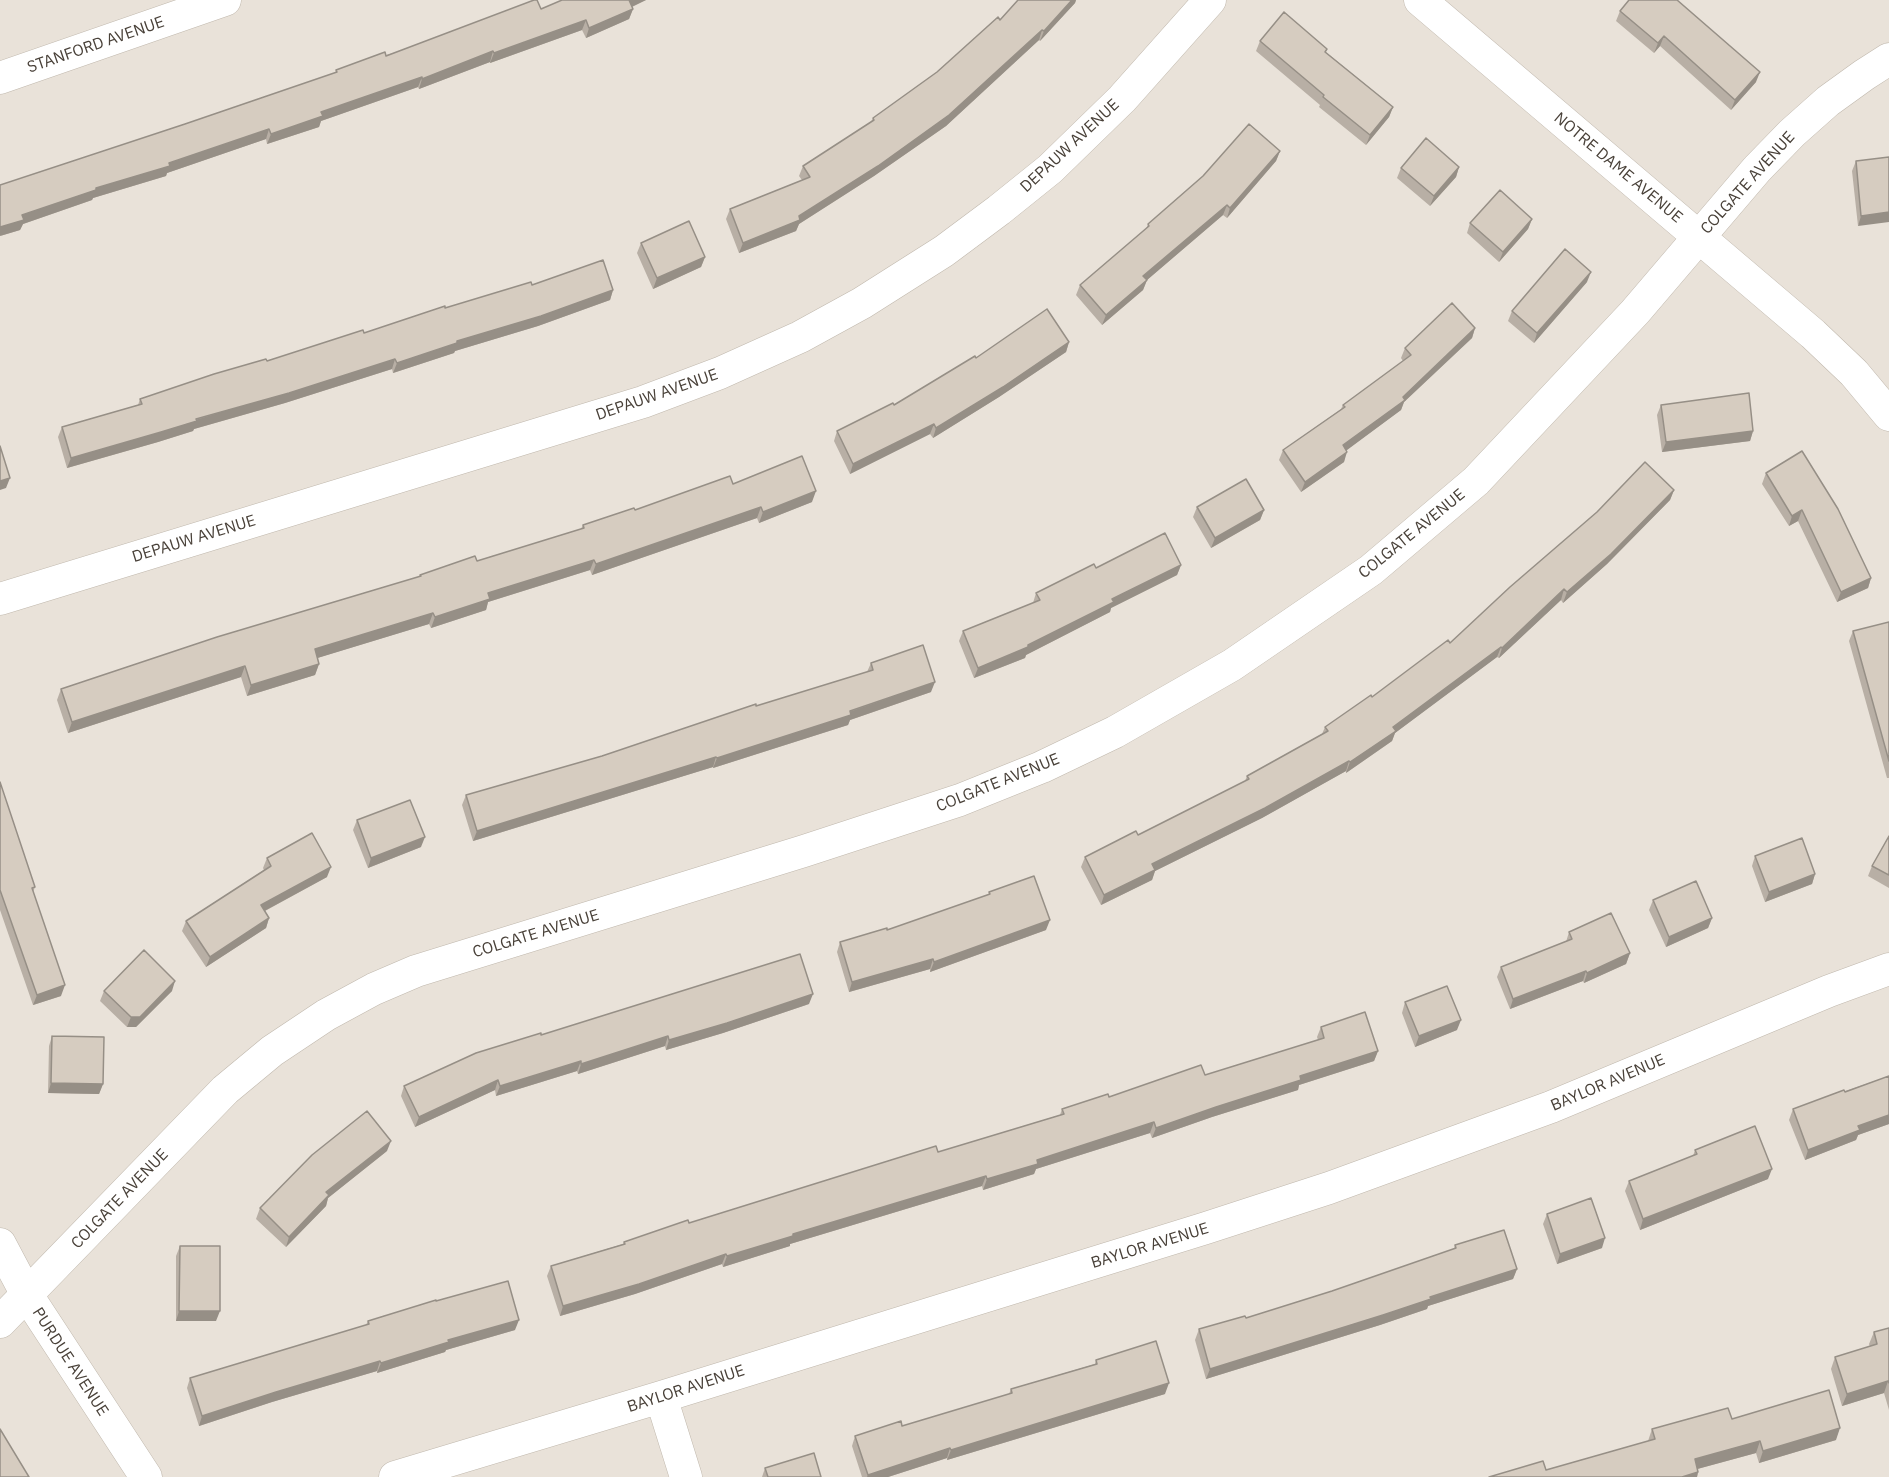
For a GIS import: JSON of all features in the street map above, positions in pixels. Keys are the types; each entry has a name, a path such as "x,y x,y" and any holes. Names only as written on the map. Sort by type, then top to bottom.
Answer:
{"street":[{"name":"STANFORD AVENUE","path":"0,78 225,0"},
{"name":"DEPAUW AVENUE","path":"0,599 643,402 720,373 800,337 862,303 944,251 1050,169 1122,99 1209,0"},
{"name":"NOTRE DAME AVENUE","path":"1420,0 1813,334 1854,373 1889,415"},
{"name":"COLGATE AVENUE","path":"0,1322 225,1090 272,1051 326,1015 374,988 416,971 804,851 960,800 1042,767 1115,732 1232,665 1371,570 1476,481 1591,361 1756,169 1828,101 1889,59"},
{"name":"BAYLOR AVENUE","path":"395,1477 661,1397 1329,1188 1551,1107 1828,991 1889,969"},
{"name":"PURDUE AVENUE","path":"0,1244 27,1295 146,1477"},
{"path":"661,1397 686,1477"}],"shaded area":[{"path":"0,0 1889,0 1889,1477 0,1477"}],"building":[{"path":"537,0 541,9 562,0 629,0 633,9 589,28 586,20 494,53 493,51 422,79 422,77 321,112 323,116 271,134 269,129 169,163 170,166 96,188 96,190 22,215 24,220 0,227 0,185 337,72 336,70 385,52 386,56"},
{"path":"1018,0 1072,0 1044,31 1042,30 949,115 878,166 799,216 800,220 743,243 730,209 810,177 803,166 874,120 873,118 937,72 998,17 1000,20"},
{"path":"1629,0 1677,0 1760,72 1735,100 1664,36 1658,43 1620,11"},
{"path":"1284,12 1327,49 1325,52 1393,107 1370,135 1260,41"},
{"path":"1249,124 1280,151 1230,208 1227,205 1143,276 1147,280 1106,315 1080,285 1203,176"},
{"path":"1426,138 1459,167 1434,196 1401,168"},
{"path":"1889,157 1889,212 1861,216 1856,161"},
{"path":"1500,190 1532,219 1503,252 1470,223"},
{"path":"689,221 705,257 657,278 641,243"},
{"path":"1565,249 1591,272 1537,333 1512,311"},
{"path":"603,260 613,290 397,363 395,359 71,458 62,427 142,404 140,399 214,374 266,359 267,361 363,330 364,333 445,306 445,308 531,282 532,285"},
{"path":"1452,303 1475,328 1403,397 1405,400 1343,445 1347,452 1305,482 1283,450 1345,407 1343,405 1411,355 1405,348"},
{"path":"1047,309 1069,342 1003,387 936,428 934,424 853,464 837,431 893,403 894,405 975,356 976,358"},
{"path":"1749,393 1753,431 1666,442 1661,405"},
{"path":"0,446 10,478 0,481"},
{"path":"1802,451 1838,509 1871,578 1841,592 1802,510 1792,516 1766,473"},
{"path":"802,456 816,491 763,512 761,507 596,564 594,560 488,593 490,599 435,617 433,613 315,649 319,664 251,685 245,666 72,722 61,689 217,637 421,576 475,556 477,561 584,528 583,525 634,508 635,510 730,476 733,484"},
{"path":"1645,462 1674,490 1611,554 1567,592 1564,589 1502,648 1393,727 1396,731 1350,762 1265,808 1152,864 1155,870 1104,895 1085,857 1136,831 1138,835 1249,779 1247,776 1328,731 1325,727 1371,695 1372,697 1448,640 1450,643 1510,587 1597,512"},
{"path":"1246,479 1264,510 1215,538 1197,507"},
{"path":"1165,533 1181,565 1112,599 1114,602 1028,647 978,668 963,631 1040,600 1036,593 1094,564 1096,568"},
{"path":"1889,622 1889,761 1853,631"},
{"path":"923,645 935,682 850,711 851,715 477,831 466,795 602,756 756,704 756,706 873,670 871,663"},
{"path":"0,782 35,887 32,888 65,985 37,995 0,890"},
{"path":"410,800 425,837 371,858 357,820"},
{"path":"312,833 331,867 261,905 269,918 210,957 186,921 271,866 267,858"},
{"path":"1889,836 1889,875 1872,866"},
{"path":"1802,838 1815,874 1769,892 1755,856"},
{"path":"1034,876 1050,920 934,962 933,959 852,982 840,942 887,928 887,930"},
{"path":"1696,881 1712,918 1669,937 1653,900"},
{"path":"1611,913 1630,953 1587,973 1586,971 1513,999 1501,967 1572,939 1569,932"},
{"path":"144,950 175,981 140,1017 131,1017 104,991"},
{"path":"800,954 813,994 727,1023 669,1040 668,1036 581,1064 581,1061 500,1086 498,1080 419,1117 404,1086 476,1053"},
{"path":"1447,986 1461,1020 1419,1036 1405,1002"},
{"path":"1365,1012 1378,1051 1300,1076 1301,1080 1156,1128 1154,1122 1037,1160 1038,1164 987,1179 986,1176 727,1256 726,1254 639,1284 563,1306 551,1266 625,1244 624,1242 688,1220 689,1223 936,1146 938,1152 1064,1114 1062,1109 1108,1094 1109,1097 1201,1065 1205,1075 1324,1038 1321,1027"},
{"path":"52,1036 104,1037 103,1084 51,1083"},
{"path":"1889,1076 1889,1115 1858,1126 1860,1130 1808,1150 1793,1109"},
{"path":"367,1111 391,1141 326,1192 329,1195 289,1237 260,1208 312,1155"},
{"path":"1755,1126 1772,1169 1643,1219 1629,1181 1697,1154 1695,1150"},
{"path":"1591,1198 1605,1238 1560,1254 1547,1214"},
{"path":"1504,1230 1517,1269 1383,1315 1210,1369 1199,1329 1245,1316 1246,1318 1332,1291 1456,1248 1455,1245"},
{"path":"180,1246 220,1246 220,1311 179,1311"},
{"path":"508,1281 519,1320 202,1416 190,1378 369,1324 368,1321 436,1300"},
{"path":"1889,1328 1889,1383 1888,1381 1847,1394 1835,1357 1877,1344 1874,1332"},
{"path":"1156,1341 1169,1383 951,1450 950,1448 868,1475 855,1436 901,1421 902,1426 1012,1393 1011,1389 1097,1364 1096,1360"},
{"path":"1829,1390 1840,1428 1763,1451 1760,1441 1695,1459 1698,1472 1682,1477 1489,1477 1543,1461 1546,1470 1655,1439 1652,1429 1728,1408 1732,1419"},
{"path":"0,1429 29,1477 0,1477"},
{"path":"814,1453 821,1477 768,1477 765,1468"}]}
